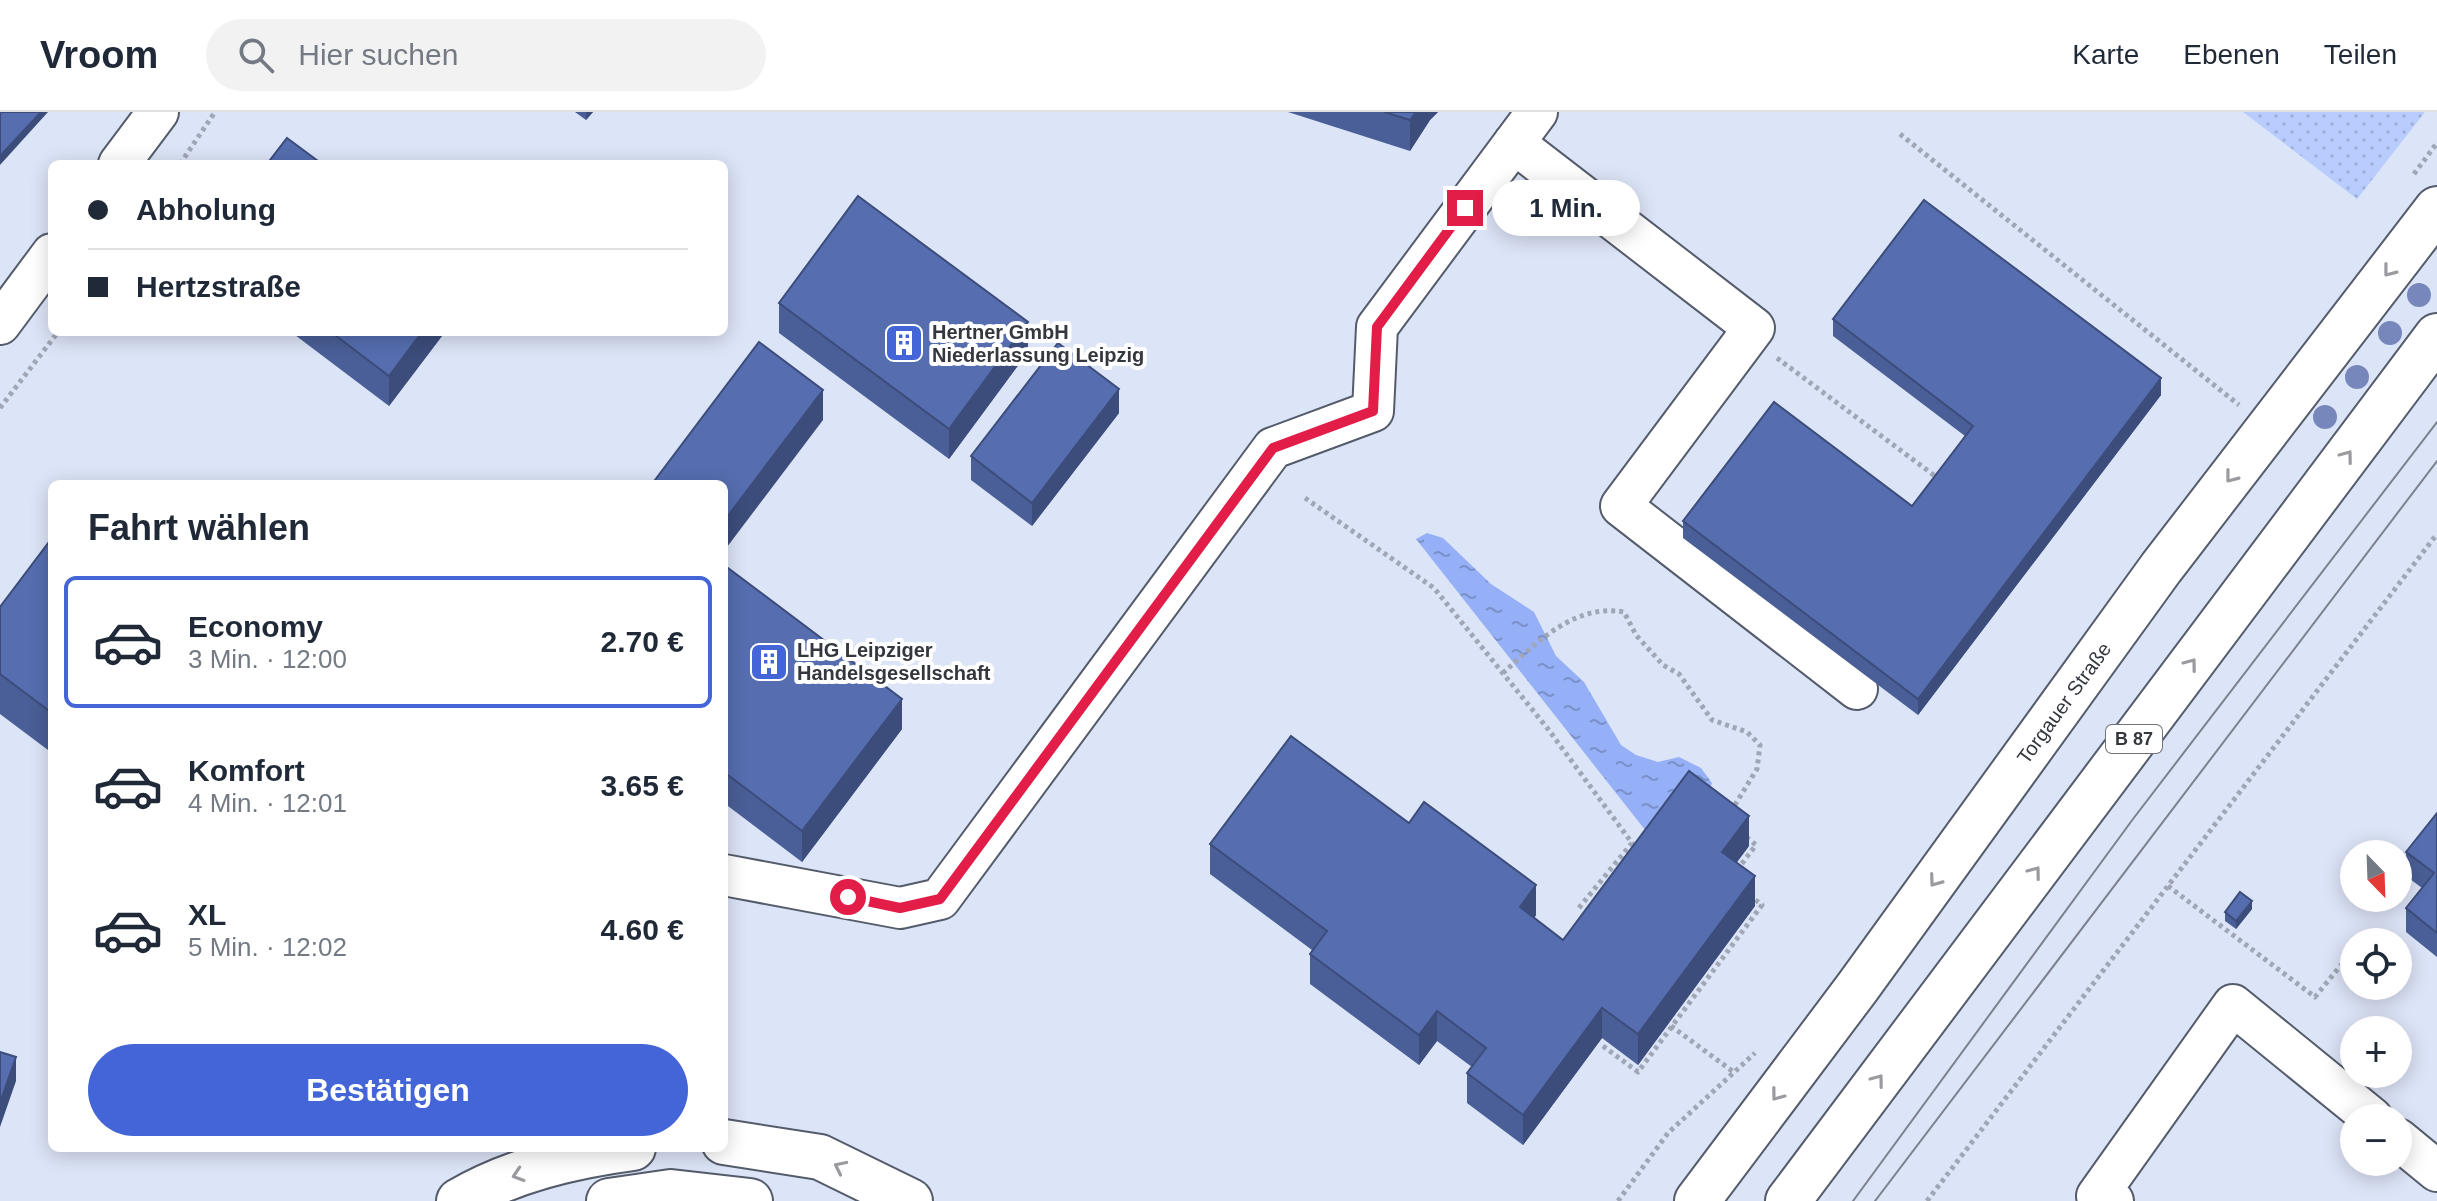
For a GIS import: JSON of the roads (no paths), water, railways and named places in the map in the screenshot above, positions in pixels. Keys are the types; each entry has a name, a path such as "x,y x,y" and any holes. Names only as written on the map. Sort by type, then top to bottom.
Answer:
{"main road":[{"name":"Torgauer Straße","path":"1697,1201 1857,988 2161,568 2437,209"},
{"name":"B 87","path":"1788,1201 2437,336"},
{"path":"728,1143 820,1157 910,1201"},
{"path":"459,1201 486,1186 580,1155 603,1152"},
{"path":"609,1201 671,1192 750,1201"}],"street":[{"path":"122,160 158,112"},
{"path":"728,876 900,908 940,899 1273,448 1373,411 1377,327 1526,127 1754,328 1621,506 1857,689"},
{"path":"0,324 48,259"},
{"path":"2113,1201 2097,1196 2233,1005 2355,1104"},
{"path":"2412,1150 2437,1171"}],"water":[{"path":"1427,533 1443,538 1491,584 1534,612 1556,656 1584,682 1621,745 1636,755 1658,762 1679,757 1701,768 1712,783 1704,805 1653,840 1416,539"}],"tram line":[{"path":"1853,1201 2133,819 2437,422"},
{"path":"1875,1201 2437,461"}],"place":[{"name":"Hertner GmbH Niederlassung Leipzig","path":"904,343"},
{"name":"LHG Leipziger Handelsgesellschaft","path":"769,662"}]}
